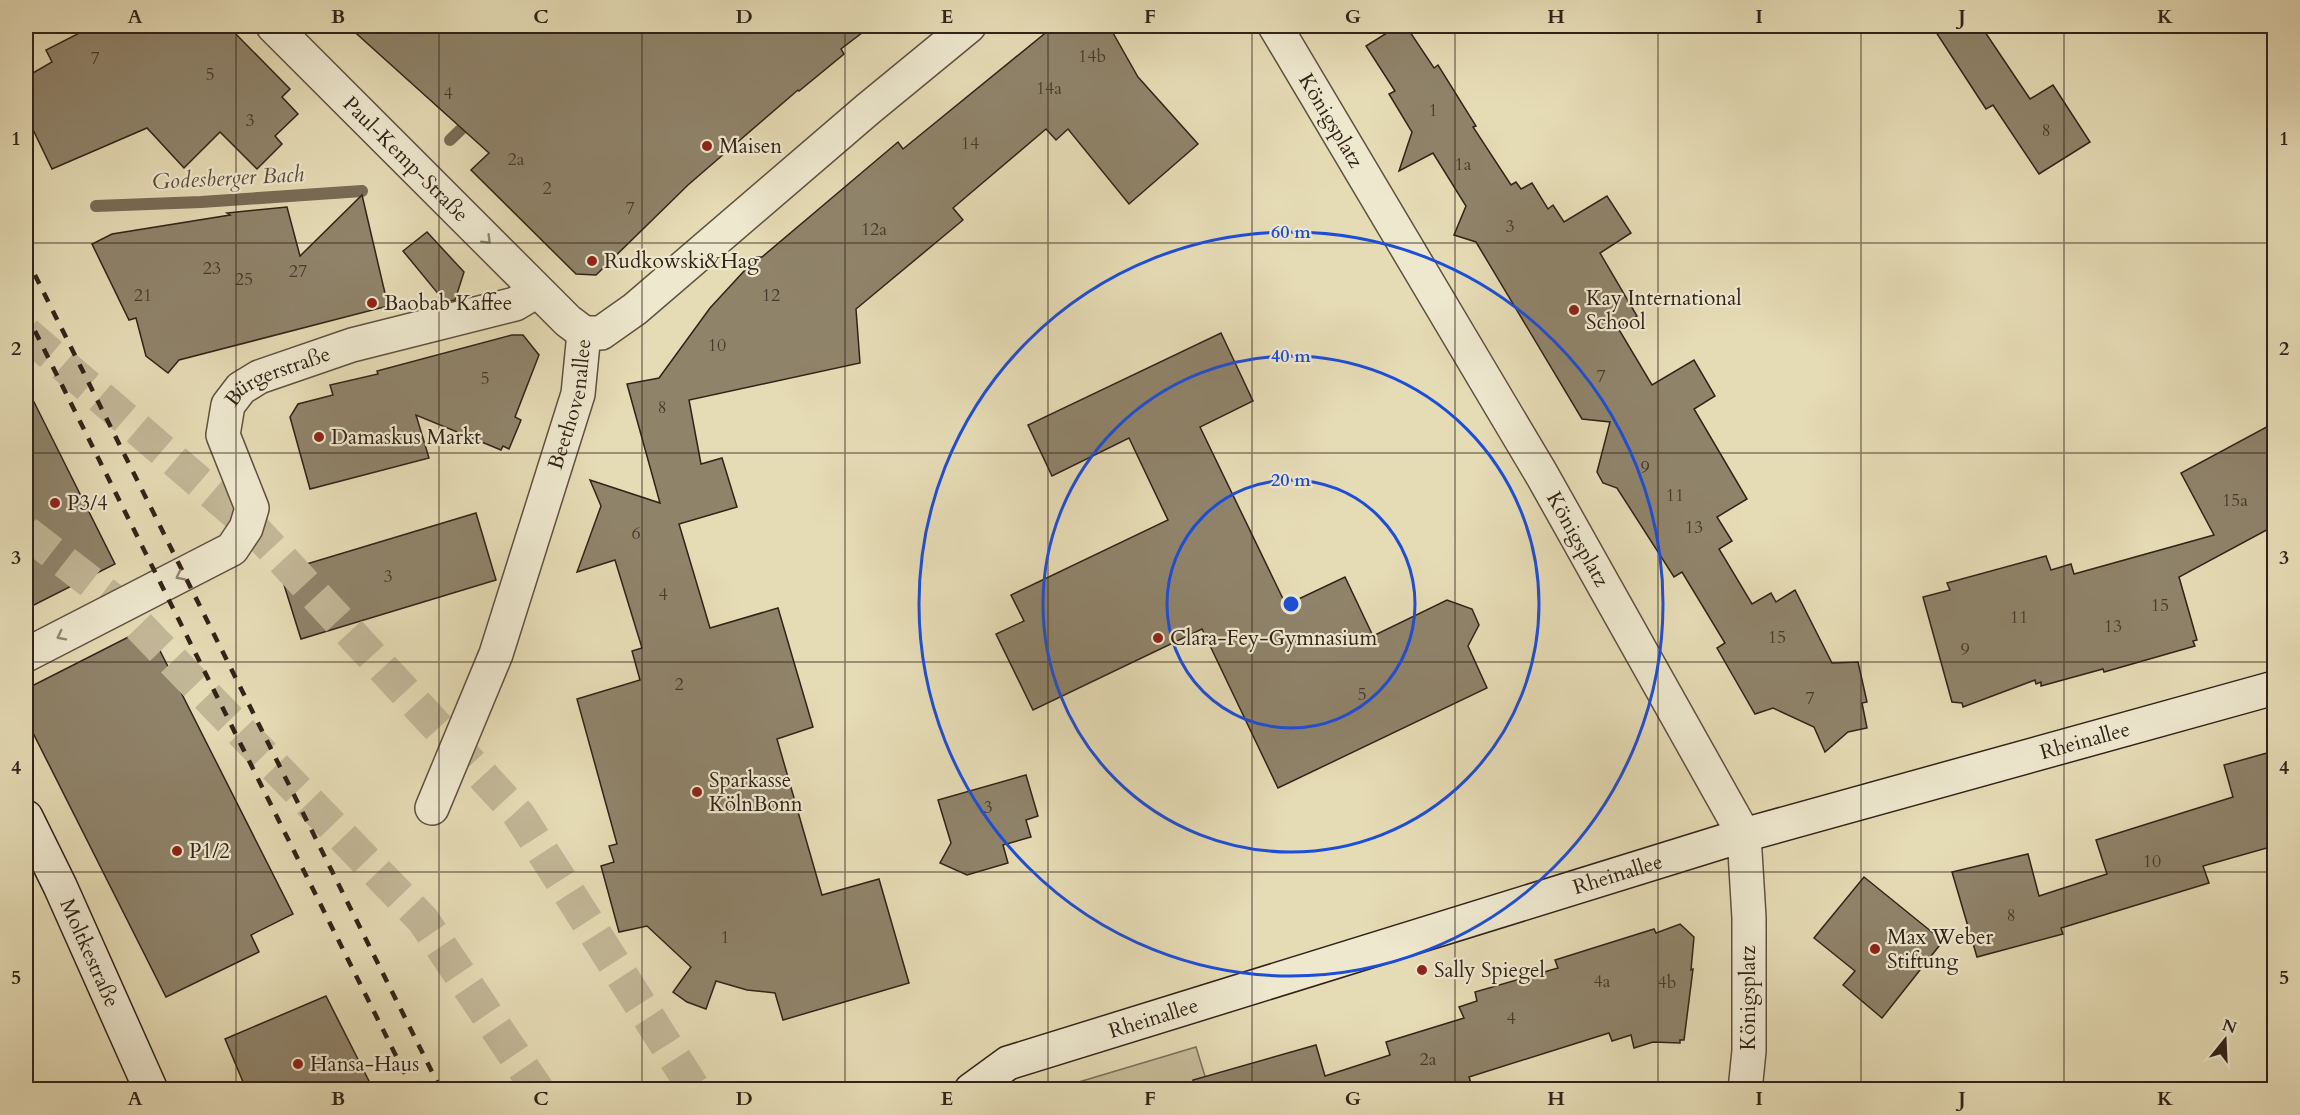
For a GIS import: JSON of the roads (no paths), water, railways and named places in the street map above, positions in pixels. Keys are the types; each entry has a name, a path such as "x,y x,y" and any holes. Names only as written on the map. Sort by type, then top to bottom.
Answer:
{"street":[{"name":"Paul-Kemp-Straße","path":"273,26 537,291"},
{"name":"Beethovenallee","path":"432,808 500,643 578,394 584,333 601,333 635,309 868,109 969,26"},
{"name":"Königsplatz","path":"1275,26 1542,475 1744,836 1749,918 1749,1052 1745,1089"},
{"path":"537,291 584,333"},
{"name":"Bürgerstraße","path":"26,655 232,549 246,528 252,508 223,435 228,405 241,388 259,377 352,345 515,304 537,291"},
{"name":"Rheinallee","path":"971,1089 1008,1063 1744,836 2274,688"},
{"name":"Moltkestraße","path":"26,817 60,886 151,1089"}],"waterway":[{"name":"Godesberger Bach","path":"450,140 473,118"},
{"name":"Godesberger Bach","path":"96,206 201,202 362,191"}],"tunnel":[{"path":"26,333 255,530 519,815 695,1090"},
{"path":"26,532 116,602 423,920 538,1090"}],"railway":[{"path":"26,257 441,1090"},
{"path":"26,313 413,1090"}],"place":[{"name":"Maisen","path":"707,146"},
{"name":"Rudkowski&Hag","path":"592,261"},
{"name":"Baobab Kaffee","path":"372,303"},
{"name":"Kay International School","path":"1574,310"},
{"name":"Damaskus Markt","path":"319,437"},
{"name":"P3/4","path":"55,503"},
{"name":"Clara-Fey-Gymnasium","path":"1158,638"},
{"name":"Sparkasse KölnBonn","path":"697,792"},
{"name":"P1/2","path":"177,851"},
{"name":"Max Weber Stiftung","path":"1875,949"},
{"name":"Sally Spiegel","path":"1422,970"},
{"name":"Hansa-Haus","path":"298,1064"}]}
